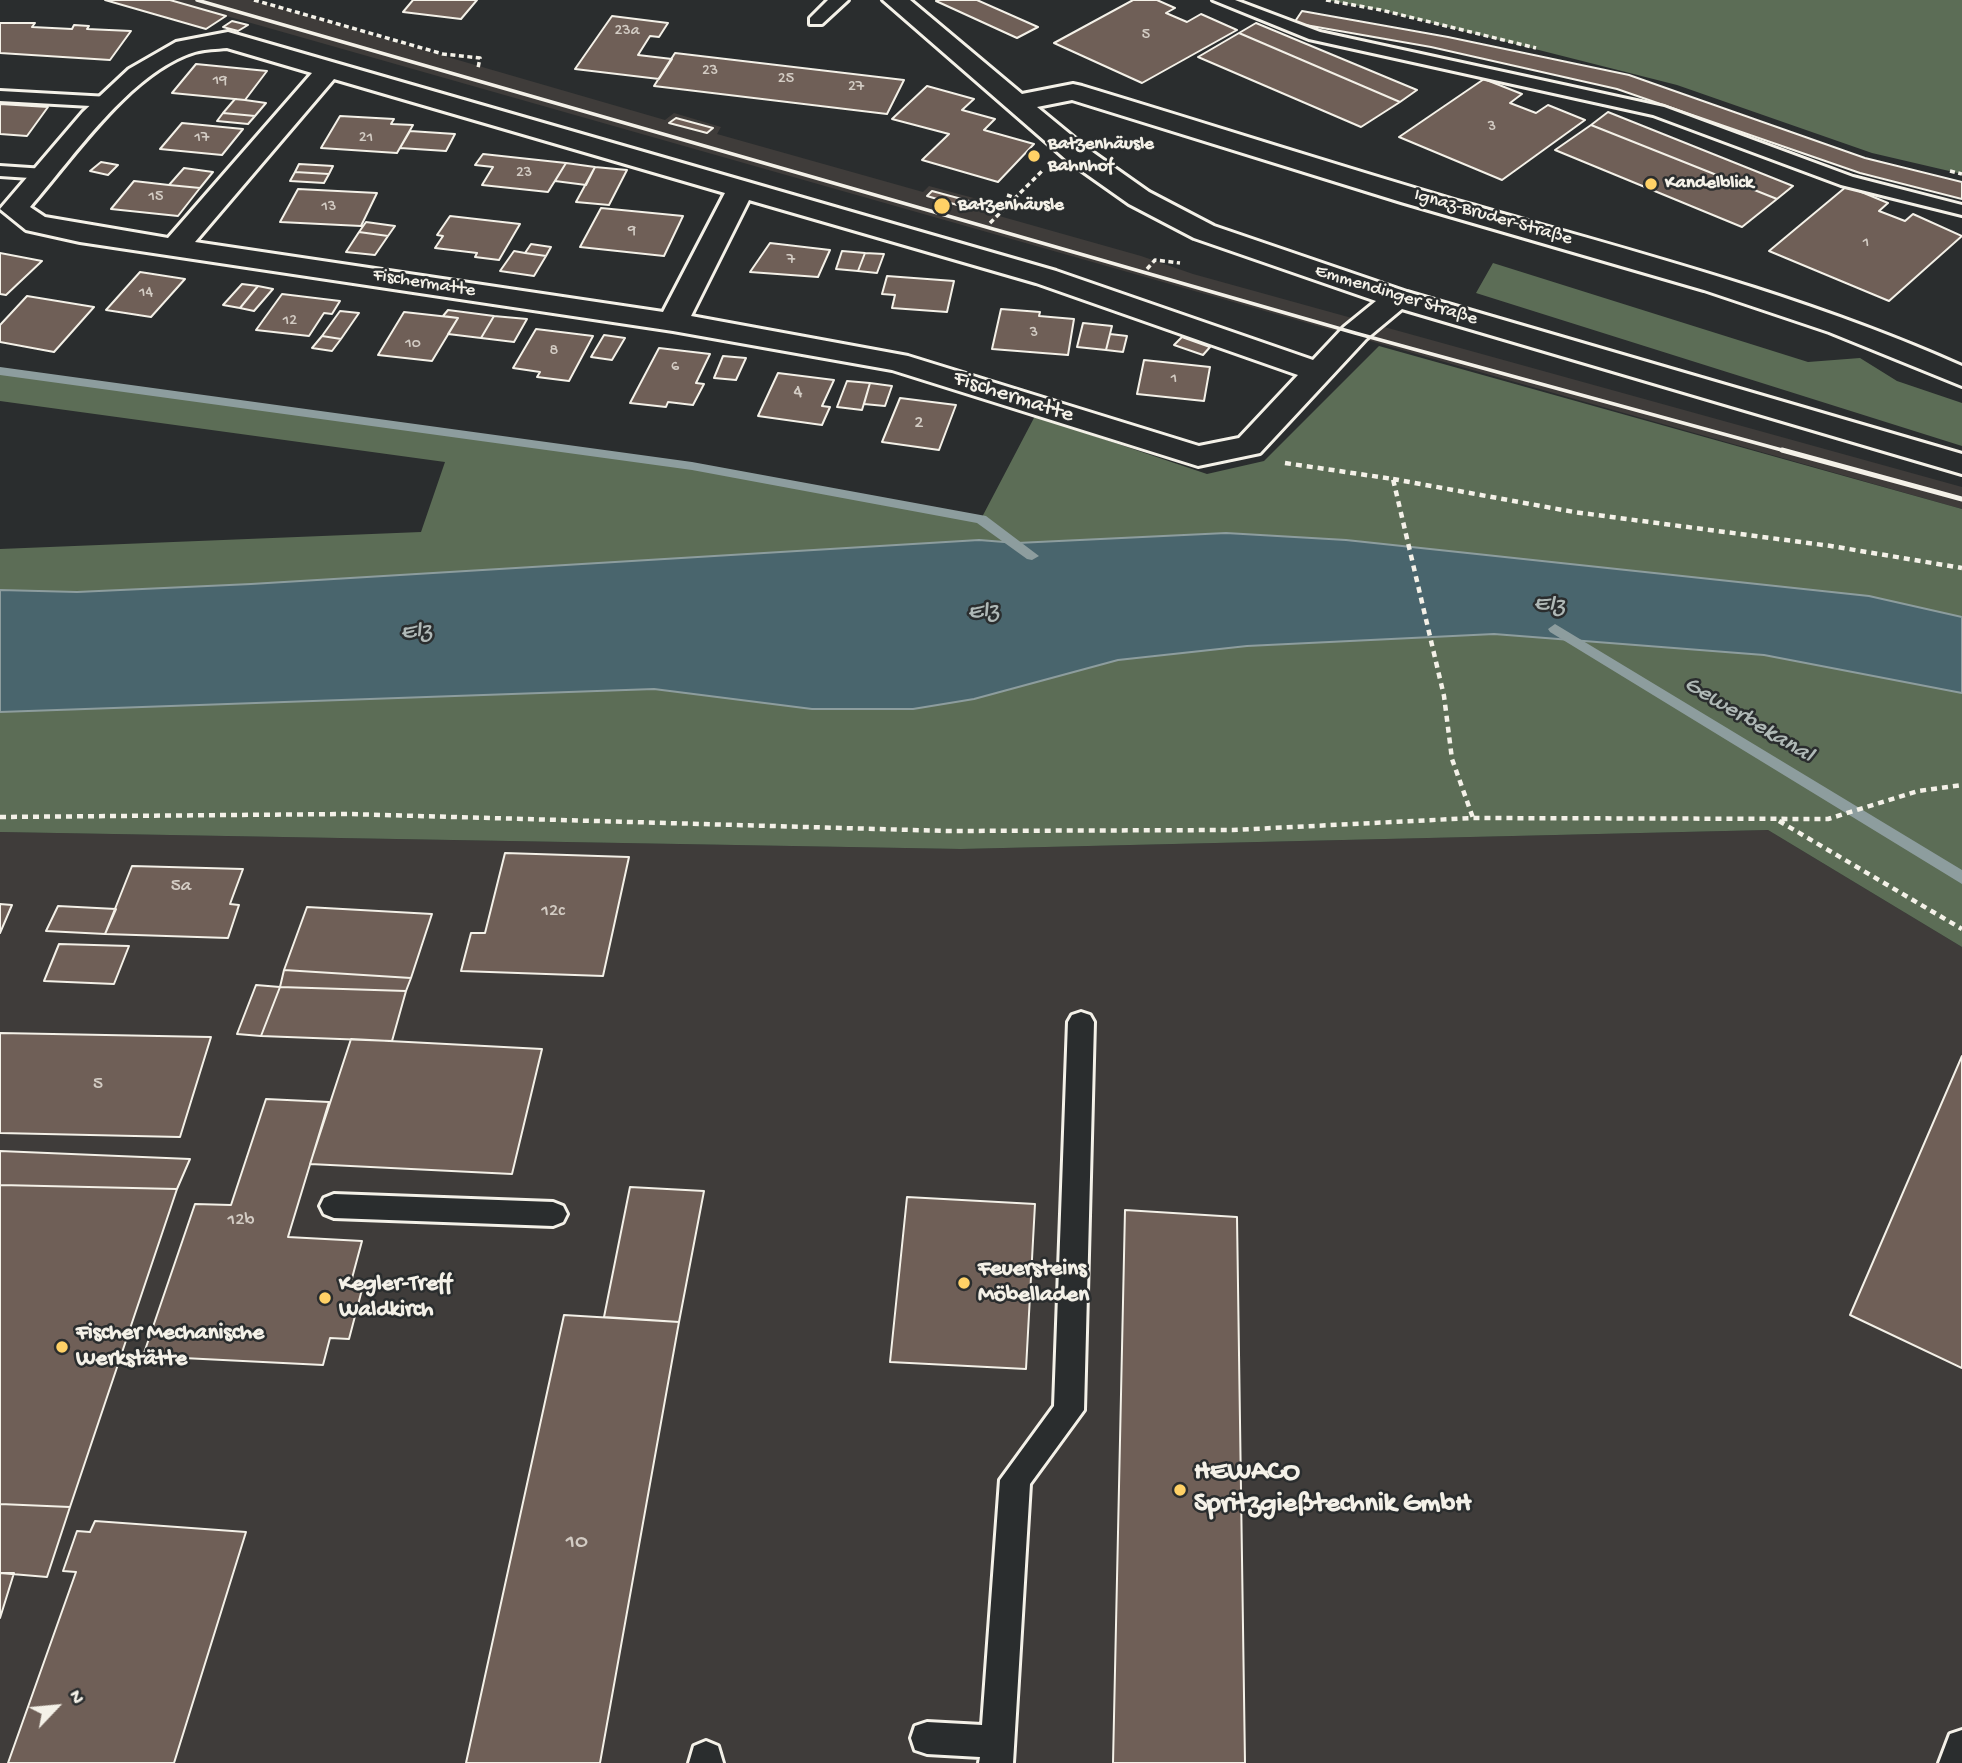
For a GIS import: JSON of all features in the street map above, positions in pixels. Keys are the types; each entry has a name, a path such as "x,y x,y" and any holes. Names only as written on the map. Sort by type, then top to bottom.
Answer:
{"street":[{"name":"Emmendinger Straße","path":"895,0 1078,155 1139,198 1177,219 1266,256 1397,298 1962,464"},
{"name":"Fischermatte","path":"1250,446 1198,456 897,362 673,323 36,224 7,211 46,174 109,102 145,69 185,47 228,40 1046,278 1320,372"},
{"path":"176,246 331,68"},
{"name":"Ignaz-Bruder-Straße","path":"1018,103 1073,92 1457,209 1702,278 1922,358 1962,377"},
{"path":"673,323 741,188"},
{"path":"1250,446 1354,333 1397,298"}],"lane":[{"path":"817,21 829,6 840,0"},
{"path":"1221,0 1315,36 1658,111 1847,181 1962,210"},
{"path":"0,96 109,102"},
{"path":"0,171 46,174"},
{"path":"927,1738 997,1753 1014,1480 1069,1410 1081,1022"},
{"path":"334,1206 552,1214"},
{"path":"1956,1763 1962,1746"}],"path":[{"path":"254,0 443,54 480,58 481,64 478,68"},
{"path":"990,223 1041,172"},
{"path":"1007,195 1016,198"},
{"path":"1147,269 1153,262"},
{"path":"1250,446 1290,466 1393,480 1574,512 1831,545 1962,568"},
{"path":"1393,480 1444,696 1452,759 1473,818"},
{"path":"0,817 349,814 948,831 1233,830 1473,818 1828,819 1918,791 1962,785"},
{"path":"1775,819 1962,929"}],"shaded area":[{"path":"170,0 251,0 665,120 674,113 721,127 717,134 923,192 929,186 981,200 978,210 1141,256 1193,274 1962,487 1962,509"},
{"path":"1768,830 1962,947 1962,1763 0,1763 0,832 961,849"}],"green space":[{"path":"1326,0 1962,0 1962,174 1872,153 1677,85 1381,10"},
{"path":"1493,263 1808,362 1860,358 1897,381 1962,403 1962,446 1476,293"},
{"path":"1379,346 1962,509 1962,617 1869,596 1346,540 1226,533 1017,543 979,540 251,584 77,592 0,590 0,549 421,532 445,462 0,401 0,371 692,466 981,519 1035,416 1207,474 1264,461"},
{"path":"1494,634 1764,655 1962,693 1962,947 1768,830 961,849 0,832 0,712 654,689 974,699 1118,660 1247,646"}],"water":[{"name":"Elz","path":"1226,533 1346,540 1869,596 1962,617 1962,693 1764,655 1494,634 1247,646 1118,660 974,699 913,709 812,709 654,689 0,712 0,590 77,592 251,584 979,540 1017,543"}],"building":[{"path":"105,0 170,0 226,16 206,29"},
{"path":"413,0 477,0 461,19 403,12"},
{"path":"977,0 1038,27 1017,38 936,1"},
{"path":"1133,0 1157,0 1175,8 1166,13 1187,22 1201,14 1237,30 1142,83 1054,43"},
{"path":"1302,11 1448,37 1629,75 1865,158 1962,182 1962,199 1860,173 1617,89 1431,47 1294,23"},
{"path":"612,16 668,23 659,37 650,36 638,55 672,59 659,79 575,69"},
{"path":"232,21 248,25 238,31 223,27"},
{"path":"0,23 35,23 32,27 72,29 74,25 89,26 87,29 131,31 110,60 0,53"},
{"path":"1256,23 1417,90 1400,102 1239,33"},
{"path":"1239,33 1400,102 1361,127 1198,57"},
{"path":"675,53 904,80 887,114 654,86"},
{"path":"196,64 267,71 245,100 172,93"},
{"path":"1484,79 1522,94 1510,103 1536,113 1548,105 1585,120 1502,180 1399,137"},
{"path":"927,86 974,99 962,110 995,119 984,130 1034,144 998,182 922,160 949,134 892,119"},
{"path":"235,99 266,103 255,116 223,113"},
{"path":"0,104 48,107 27,136 0,134"},
{"path":"1608,112 1793,186 1777,199 1591,125"},
{"path":"223,113 255,116 248,124 217,121"},
{"path":"340,116 394,119 391,124 413,125 397,153 321,148"},
{"path":"676,118 713,128 707,133 669,123"},
{"path":"182,123 243,129 222,155 160,149"},
{"path":"1591,125 1777,199 1742,227 1555,150"},
{"path":"410,131 455,134 446,151 400,148"},
{"path":"483,154 566,163 548,192 482,185 493,167 475,165"},
{"path":"101,162 118,165 108,175 90,171"},
{"path":"566,163 595,167 586,185 555,181"},
{"path":"299,164 333,166 329,174 295,172"},
{"path":"595,167 627,170 609,205 576,202"},
{"path":"184,168 213,172 200,188 169,185"},
{"path":"295,172 329,174 324,183 290,181"},
{"path":"134,181 200,188 178,216 111,209"},
{"path":"1847,186 1888,203 1879,211 1905,221 1913,214 1962,236 1889,301 1769,251"},
{"path":"298,189 377,193 361,226 280,222"},
{"path":"932,191 969,201 964,207 927,196"},
{"path":"601,208 683,216 664,256 580,247"},
{"path":"450,216 520,224 499,260 475,257 477,253 435,248 443,236 437,235"},
{"path":"366,222 395,226 388,236 359,232"},
{"path":"359,232 388,236 375,255 346,252"},
{"path":"770,243 830,250 818,277 750,272"},
{"path":"531,244 551,247 546,256 525,253"},
{"path":"514,251 546,256 534,276 500,271"},
{"path":"842,251 865,253 858,271 836,269"},
{"path":"0,253 42,261 6,295 0,294"},
{"path":"865,253 884,254 877,273 858,271"},
{"path":"140,272 185,279 151,317 106,310"},
{"path":"887,276 954,281 947,312 892,308 895,295 882,294"},
{"path":"242,284 258,286 240,308 223,305"},
{"path":"258,286 273,289 254,311 240,308"},
{"path":"282,294 340,301 332,314 324,313 309,336 256,330"},
{"path":"27,296 94,307 54,352 0,342 0,325"},
{"path":"1001,309 1040,312 1039,316 1074,319 1068,355 992,349"},
{"path":"448,310 494,316 481,338 448,334 458,318 443,316"},
{"path":"340,311 359,313 341,339 322,336"},
{"path":"404,312 458,318 432,361 378,355"},
{"path":"494,316 527,319 514,342 481,338"},
{"path":"1083,323 1112,326 1106,350 1077,347"},
{"path":"536,329 593,336 569,381 537,377 540,372 513,368"},
{"path":"1110,334 1127,336 1123,352 1106,350"},
{"path":"604,335 625,338 612,360 591,357"},
{"path":"322,336 341,339 332,351 312,348"},
{"path":"1182,337 1210,347 1203,355 1174,345"},
{"path":"659,348 710,354 696,383 704,384 693,405 668,402 666,407 630,403"},
{"path":"723,356 746,358 736,380 714,378"},
{"path":"1144,360 1210,367 1204,401 1137,394"},
{"path":"778,373 834,380 822,406 830,407 822,425 758,416"},
{"path":"847,381 870,383 862,410 837,407"},
{"path":"870,383 892,386 885,406 864,404"},
{"path":"900,398 956,405 939,450 882,442"},
{"path":"505,853 629,857 603,976 461,971 471,933 485,933"},
{"path":"132,866 243,869 230,904 239,905 228,938 105,934"},
{"path":"0,904 12,905 0,933"},
{"path":"58,906 116,909 105,934 46,931"},
{"path":"307,907 432,914 411,978 284,970"},
{"path":"59,944 129,946 114,984 44,981"},
{"path":"284,970 411,978 406,991 280,987"},
{"path":"256,985 280,987 261,1036 237,1034"},
{"path":"280,987 406,991 392,1041 261,1036"},
{"path":"0,1033 211,1037 180,1137 0,1133"},
{"path":"351,1039 542,1049 512,1174 310,1164"},
{"path":"1962,1056 1962,1368 1850,1315"},
{"path":"266,1099 329,1102 288,1237 362,1241 351,1282 364,1282 349,1339 330,1338 323,1365 143,1356 195,1204 231,1205"},
{"path":"0,1151 190,1159 177,1189 0,1185"},
{"name":"Fischer Mechanische Werkstätte","path":"0,1185 177,1189 70,1507 0,1504"},
{"path":"630,1187 704,1191 679,1322 604,1317"},
{"name":"Feuersteins Möbelladen","path":"907,1197 1035,1204 1026,1369 890,1362"},
{"name":"HEWACO Spritzgießtechnik GmbH","path":"1125,1210 1237,1217 1245,1763 1113,1763"},
{"path":"564,1315 679,1322 600,1763 466,1763"},
{"path":"0,1504 70,1507 47,1577 0,1573"},
{"path":"95,1521 246,1532 174,1763 8,1763 76,1572 63,1571 77,1531 90,1532"},
{"path":"0,1573 14,1573 0,1618"}],"waterway":[{"path":"0,371 692,466 981,519 1032,556"},
{"name":"Gewerbekanal","path":"1555,629 1962,878"}],"railway":[{"path":"197,0 1355,333 1789,452"},
{"path":"1782,450 1962,499"}],"place":[{"name":"Batzenhäusle Bahnhof","path":"1034,156"},
{"name":"Kandelblick","path":"1651,184"},
{"name":"Batzenhäusle","path":"942,206"},
{"name":"Feuersteins Möbelladen","path":"964,1283"},
{"name":"Kegler-Treff Waldkirch","path":"325,1298"},
{"name":"Fischer Mechanische Werkstätte","path":"62,1347"},
{"name":"HEWACO Spritzgießtechnik GmbH","path":"1180,1490"}]}
